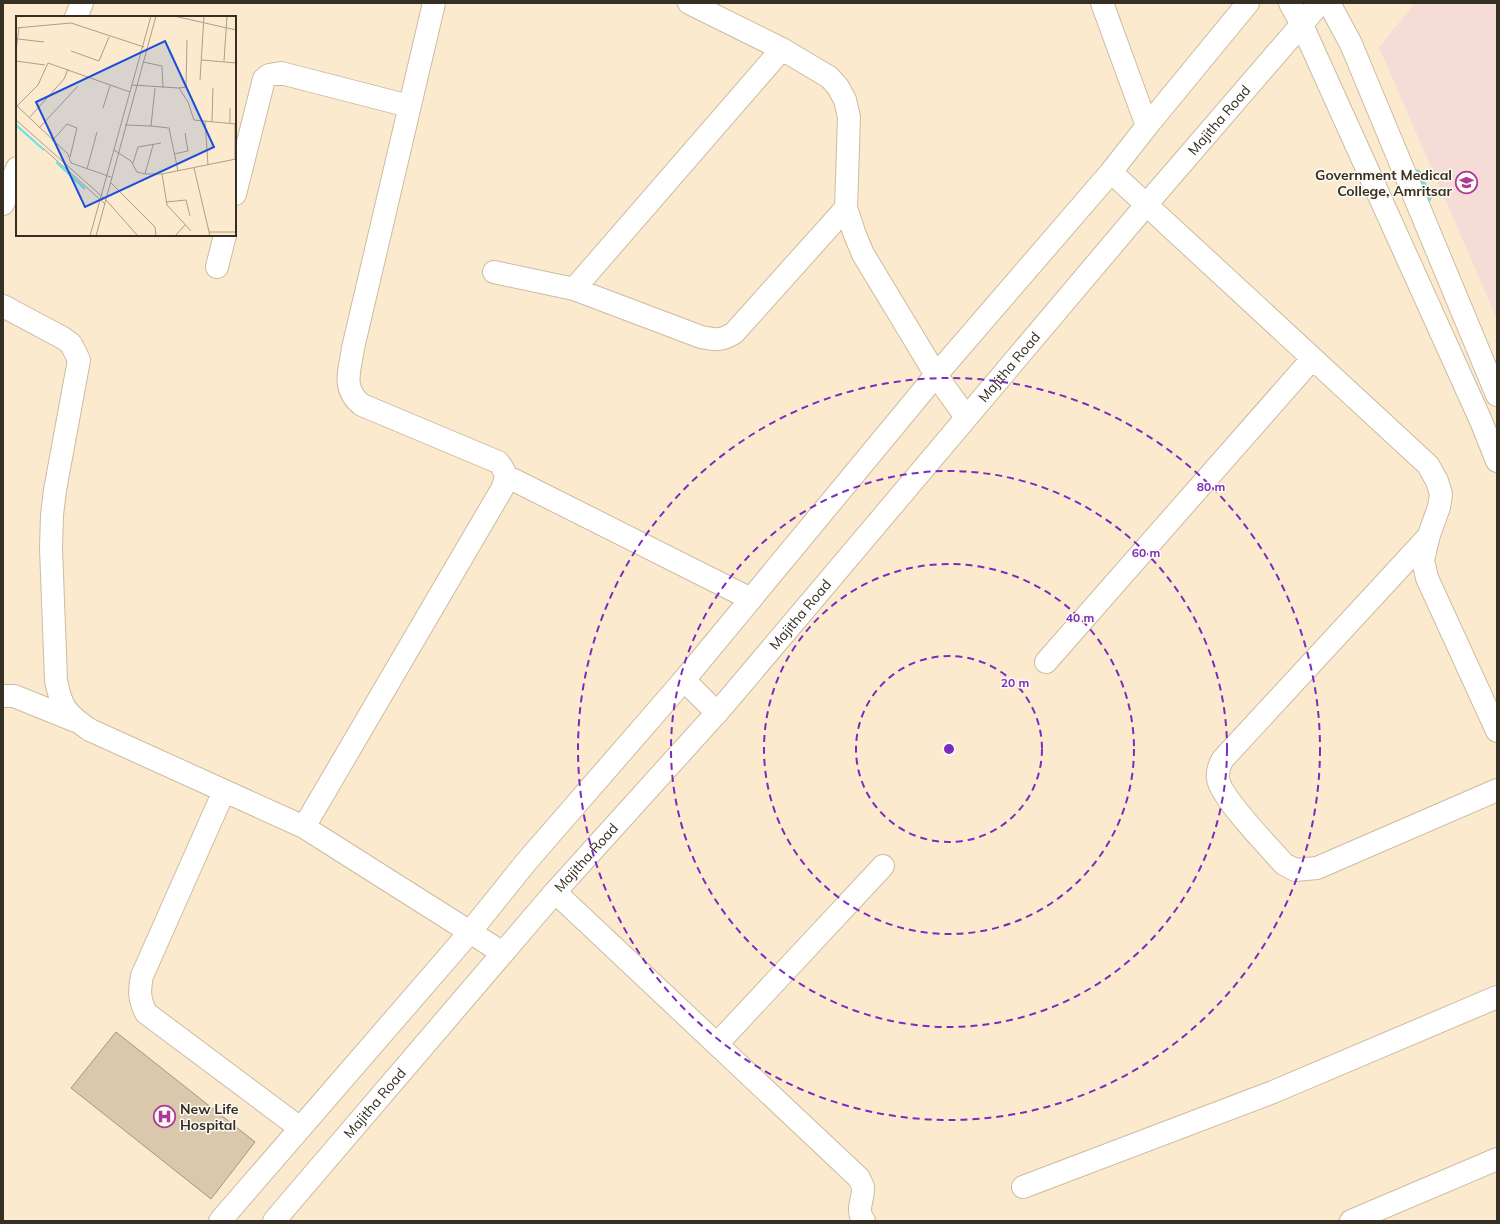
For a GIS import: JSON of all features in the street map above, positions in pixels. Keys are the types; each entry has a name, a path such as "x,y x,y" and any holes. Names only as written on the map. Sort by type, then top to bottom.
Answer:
{"street":[{"path":"76,16 82,3"},
{"path":"304,827 502,489 506,476 504,470 498,462 362,405 354,399 348,384 353,348 434,3"},
{"path":"689,3 782,49 830,77 838,87 845,100 849,118 846,208 855,235 863,254 936,375 966,417"},
{"path":"1102,3 1147,126"},
{"path":"220,1221 470,932 527,861 684,680 936,375 1111,172 1248,3"},
{"path":"1290,3 1302,25 1481,421 1497,461"},
{"name":"Majitha Road","path":"274,1221 555,892 717,713 966,417 1320,3"},
{"path":"1330,3 1351,44 1497,395"},
{"path":"574,289 782,49"},
{"path":"236,190 264,79 269,75 281,73 409,106"},
{"path":"3,204 16,171"},
{"path":"1111,172 1146,206 1428,465 1437,481 1441,494 1439,507 1429,535 1423,560 1427,578 1497,731"},
{"path":"494,272 574,289 701,336 714,340 725,339 734,333 846,208"},
{"path":"217,267 225,236"},
{"path":"3,306 63,338 71,344 78,360 55,490 51,548 56,680 60,698 67,711 76,721"},
{"path":"1046,662 1312,359"},
{"path":"506,476 751,599"},
{"path":"1429,535 1223,759 1217,771 1218,780 1225,796 1284,864 1295,870 1317,868 1497,790"},
{"path":"684,680 717,713"},
{"path":"3,696 14,696 76,721 90,730 304,827 503,953"},
{"path":"224,791 142,976 139,992 141,1004 146,1013 300,1128"},
{"path":"717,1044 883,866"},
{"path":"555,892 859,1178 863,1188 859,1208 861,1218 864,1221"},
{"path":"1022,1187 1273,1092 1497,997"},
{"path":"1351,1221 1497,1159"}],"shaded area":[{"name":"Government Medical College, Amritsar","path":"1415,3 1497,3 1497,319 1379,47"}],"building":[{"path":"116,1032 255,1142 211,1199 71,1088"}],"waterway":[{"path":"1417,174 1427,198"}],"place":[{"name":"Government Medical College, Amritsar","path":"1467,183"},
{"name":"New Life Hospital","path":"164,1117"}]}
